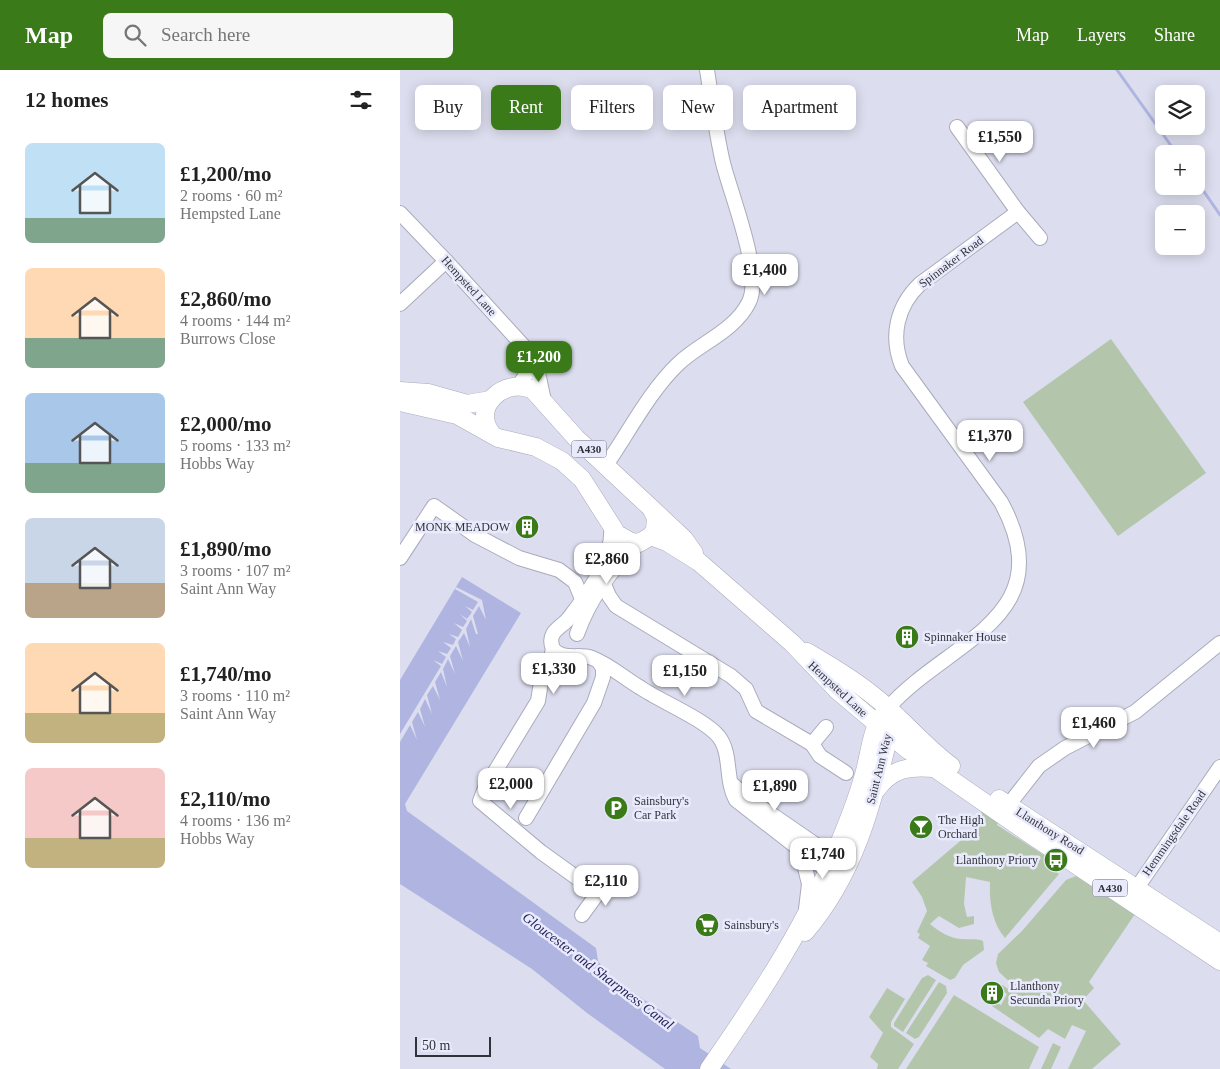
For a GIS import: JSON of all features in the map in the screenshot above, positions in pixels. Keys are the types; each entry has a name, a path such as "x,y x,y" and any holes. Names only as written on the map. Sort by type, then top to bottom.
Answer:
{"main road":[{"name":"A430","path":"519,385 533,390 576,438 651,508"},
{"path":"492,434 487,427 486,417 491,400 502,389 519,385"},
{"path":"400,391 428,393 467,404 491,400"},
{"name":"A430","path":"400,402 457,415 498,438 536,448 562,461 582,479 611,526 622,538 644,541"},
{"name":"Hempsted Lane","path":"651,508 684,539 699,562"},
{"path":"644,541 656,525 651,508"},
{"name":"Hempsted Lane","path":"644,541 668,542 699,562 792,643 815,669 885,721"},
{"name":"Hempsted Lane","path":"792,643 829,665 935,768"},
{"name":"Saint Ann Way","path":"786,952 822,912 845,874 875,791 885,721"},
{"name":"Saint Ann Way","path":"709,1069 738,1028 786,952 806,914 830,864 885,721"},
{"name":"Llanthony Road","path":"885,721 940,758 1004,809"},
{"name":"Llanthony Road","path":"935,768 1004,809 1133,893 1220,943"},
{"path":"875,791 883,781 899,769 935,768"},
{"name":"Llanthony Road","path":"1133,893 1220,961"}],"street":[{"path":"606,465 664,380 679,363 731,325 749,302 754,281 751,256 723,162 707,70"},
{"path":"958,129 1018,212 1040,238"},
{"name":"Spinnaker Road","path":"885,721 907,689 998,617 1007,606 1017,581 1018,545 1013,523 1002,502 909,378 898,355 896,333 902,306 909,295 920,284 1018,212"},
{"name":"Hempsted Lane","path":"400,213 517,339 534,363 544,401"},
{"path":"400,304 446,261"},
{"path":"519,385 534,363"},
{"path":"400,558 434,506 482,539 520,558 550,566 572,578 599,580 644,541"},
{"path":"582,915 602,887 541,852 480,801 485,788 538,701 553,649 552,637 586,602 599,580 610,549 611,526"},
{"path":"548,670 578,649 578,637 586,602 572,578"},
{"path":"599,580 616,606"},
{"path":"586,602 616,606 731,676 746,689 756,711 812,744 820,756 846,772"},
{"path":"560,628 570,628 601,663 718,736 725,751 732,794 741,805 801,850 830,864"},
{"path":"1004,809 1039,766 1065,748 1134,712 1220,643"},
{"path":"553,649 559,655 569,655 601,663"},
{"path":"601,663 609,686"},
{"path":"526,818 594,703 603,678 601,663"},
{"path":"594,703 609,686 619,684 640,688"},
{"path":"812,744 826,727"},
{"name":"Hemmingsdale Road","path":"1133,893 1220,767"},
{"path":"730,782 830,864 845,874"},
{"path":"801,850 808,884 806,914"}],"green space":[{"path":"1111,339 1206,473 1118,536 1023,402"},
{"path":"983,811 998,823 997,825 1055,862 1051,868 1059,874 1005,938 997,926 992,912 990,882 966,877 964,904 967,917 974,916 974,924 959,928 939,916 930,924 954,938 983,941 984,950 963,965 955,978 950,980 926,966 928,963 922,960 930,946 918,938 920,934 917,932 927,911 922,897 912,882 973,830 967,824"},
{"path":"1076,876 1135,914 1089,982 1094,988 1083,1000 1121,1044 1092,1069 1068,1069 1086,1031 1072,1025 1065,1039 1048,1029 1039,1038 992,1006 994,1002 1001,1005 1007,994 1000,989 1002,985 1010,990 1013,985 999,972 996,963 998,954 1022,931 1066,880"},
{"path":"928,975 936,980 903,1032 894,1026 894,1023 922,978"},
{"path":"939,982 946,986 947,993 919,1037 915,1039 906,1033"},
{"path":"887,988 905,999 891,1022 891,1027 914,1044 898,1069 877,1069 878,1064 870,1057 883,1033 869,1017"},
{"path":"954,995 1039,1047 1029,1069 906,1069"},
{"path":"1053,1043 1061,1047 1051,1069 1041,1069"}],"water":[{"name":"Gloucester and Sharpness Canal","path":"462,577 521,613 405,804 407,811 596,948 598,961 609,976 698,1036 700,1048 731,1069 665,1069 587,1013 532,969 400,884 400,680"}],"pier":[{"path":"456,587 482,600 486,620 479,606 473,616 478,634 476,634 471,619 466,629 470,647 464,633 458,642 463,661 456,646 450,656 455,674 448,659 443,669 447,687 441,672 435,682 440,700 433,686 427,695 432,714 425,699 420,709 425,727 418,712 412,722 417,740 410,725 400,742 400,734 441,666 433,660 442,664 446,657 438,651 447,654 451,648 443,642 453,645 456,639 449,634 458,637 462,630 454,623 463,627 467,621 460,614 467,619 472,612 465,606 473,610 478,602 455,589"}],"waterway":[{"path":"1117,70 1171,145"},
{"path":"1205,193 1220,215"}],"place":[{"name":"MONK MEADOW","path":"527,527"},
{"name":"Spinnaker House","path":"907,637"},
{"name":"Sainsbury's Car Park","path":"616,808"},
{"name":"The High Orchard","path":"921,827"},
{"name":"Llanthony Priory","path":"1056,860"},
{"name":"Sainsbury's","path":"707,925"},
{"name":"Llanthony Secunda Priory","path":"992,993"}]}
